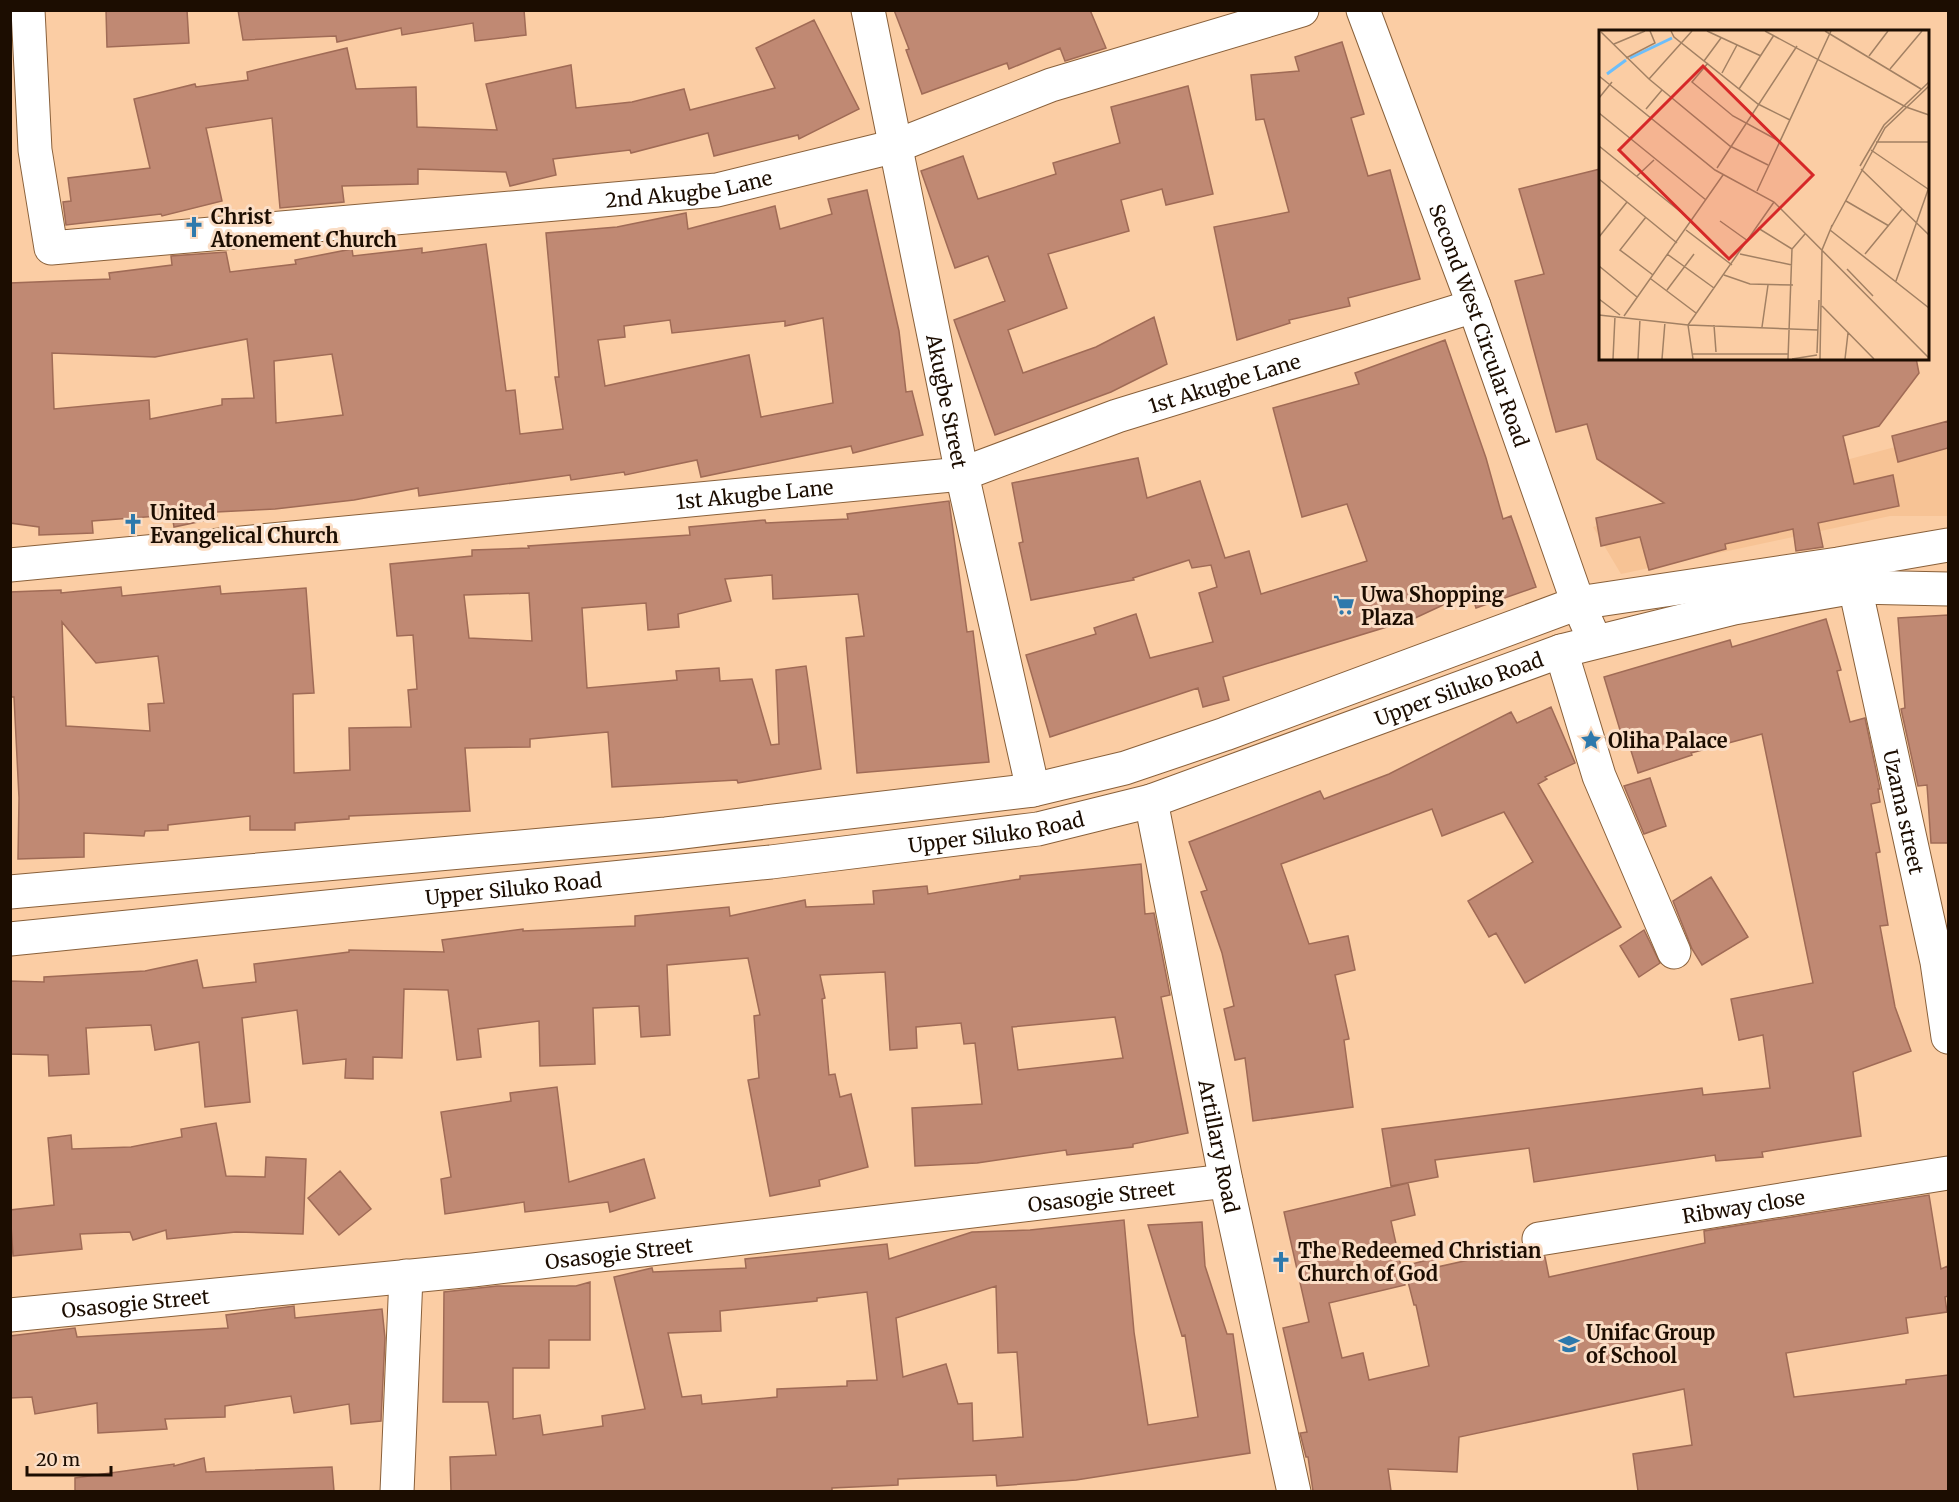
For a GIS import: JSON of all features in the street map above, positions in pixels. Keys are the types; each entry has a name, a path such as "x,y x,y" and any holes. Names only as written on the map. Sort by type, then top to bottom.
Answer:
{"street":[{"name":"2nd Akugbe Lane","path":"28,10 35,150 51,248 717,190 896,146 1051,85 1302,10"},
{"name":"Akugbe Street","path":"868,10 962,474 1033,790"},
{"name":"Second West Circular Road","path":"1363,10 1474,306 1578,603 1595,641"},
{"name":"1st Akugbe Lane","path":"10,565 962,474 1117,416 1474,306"},
{"name":"Upper Siluko Road","path":"10,892 666,834 1033,790 1125,768 1226,734 1578,603 1948,545"},
{"name":"Upper Siluko Road","path":"10,939 783,860 1038,829 1151,801 1561,651 1595,641 1734,608 1855,587 1948,589"},
{"name":"Uzama street","path":"1855,587 1943,961 1948,1037"},
{"path":"1561,651 1599,776 1674,952"},
{"name":"Artillary Road","path":"1151,801 1289,1491"},
{"name":"Ribway close","path":"1539,1239 1948,1173"},
{"name":"Osasogie Street","path":"10,1315 406,1276 1226,1181"},
{"path":"397,1491 406,1276"}],"shaded area":[{"path":"1948,433 1948,516 1890,516 1621,574 1593,527"}],"building":[{"path":"106,10 187,10 189,43 107,47"},
{"path":"238,10 524,10 526,35 475,41 473,23 402,35 401,28 337,42 336,36 243,40"},
{"path":"894,10 1090,10 1106,48 1065,61 1060,48 1009,69 1007,63 922,94 906,50 909,49"},
{"path":"814,20 859,109 799,139 798,135 714,156 708,133 631,153 630,150 553,159 556,175 510,186 506,172 418,169 418,184 342,186 344,202 280,208 272,118 206,128 222,201 162,216 161,214 66,225 63,202 71,201 68,178 150,168 134,99 195,84 196,87 248,80 247,72 347,48 356,89 416,87 417,127 497,130 486,84 571,65 576,108 632,102 684,89 690,110 775,88 756,48"},
{"path":"1342,42 1364,114 1351,118 1368,176 1390,170 1420,279 1348,298 1350,306 1289,320 1290,323 1237,340 1214,227 1289,212 1264,119 1256,120 1251,75 1299,71 1295,57"},
{"path":"1188,86 1213,194 1166,205 1162,189 1121,200 1129,231 1048,254 1067,308 1008,330 1023,373 1096,347 1154,317 1167,364 1111,392 995,435 954,320 1005,301 988,256 955,268 921,171 963,156 978,199 1056,174 1053,163 1120,143 1111,107"},
{"path":"1599,169 1599,360 1916,360 1919,373 1879,426 1843,436 1854,484 1893,475 1899,506 1818,523 1823,547 1796,551 1793,529 1725,544 1726,549 1649,570 1640,537 1601,546 1596,518 1664,503 1597,459 1587,424 1556,432 1515,281 1544,274 1519,189"},
{"path":"867,190 899,331 906,392 912,391 923,435 853,453 851,446 701,477 697,460 625,475 624,472 571,480 570,475 419,496 418,488 354,500 275,509 216,512 217,518 174,527 172,515 92,521 93,533 39,535 39,527 10,523 10,283 110,279 109,273 172,265 171,256 226,252 230,272 296,264 295,260 352,249 353,256 422,248 422,253 486,244 506,391 515,390 520,434 563,429 555,377 559,377 546,233 617,227 686,213 688,229 775,206 780,229 832,214 828,199","holes":["823,318 833,403 761,417 749,355 605,386 598,340 625,337 624,326 670,320 672,333 785,321 785,326","247,339 254,398 222,399 222,405 150,419 149,400 54,409 52,353 155,357","332,354 343,415 276,423 274,361"]},
{"path":"1445,340 1486,458 1503,519 1511,516 1536,587 1476,608 1471,592 1413,619 1223,677 1229,700 1203,707 1198,688 1050,737 1026,655 1096,634 1094,628 1136,614 1150,658 1213,642 1199,593 1217,587 1211,565 1192,568 1189,560 1133,578 1134,580 1031,600 1019,543 1023,542 1012,483 1138,458 1147,498 1200,481 1225,558 1249,551 1261,594 1367,561 1347,504 1302,517 1273,408 1359,384 1355,373"},
{"path":"1948,421 1948,448 1898,462 1892,436"},
{"path":"949,501 967,632 973,631 989,762 857,773 846,638 864,636 858,594 773,599 772,575 725,579 731,601 678,614 679,627 648,630 646,603 582,608 587,688 677,680 676,671 719,668 720,681 752,679 771,745 779,744 776,670 806,666 821,769 738,783 737,780 612,787 608,732 530,739 530,747 465,748 470,811 349,816 349,819 295,823 295,830 250,830 250,816 168,825 168,830 145,831 144,836 84,833 84,857 18,859 19,798 14,697 10,697 10,592 61,590 61,593 121,587 122,596 220,586 221,594 306,588 314,693 293,694 294,773 350,770 349,728 411,727 408,690 417,689 413,635 397,636 390,564 472,556 472,550 529,548 528,546 690,535 689,527 765,520 766,523 848,519 847,514","holes":["529,593 532,641 469,638 464,595","62,622 96,663 158,656 164,703 148,704 150,731 66,726"]},
{"path":"1948,615 1948,843 1931,843 1927,785 1918,786 1901,709 1905,708 1898,618"},
{"path":"1826,619 1841,670 1837,671 1850,722 1865,718 1880,789 1878,789 1880,802 1871,804 1880,852 1876,853 1888,925 1880,926 1895,1007 1911,1051 1853,1072 1861,1136 1762,1152 1763,1157 1716,1161 1715,1155 1534,1182 1529,1148 1435,1160 1438,1177 1391,1186 1382,1129 1702,1088 1703,1095 1770,1088 1763,1035 1739,1040 1731,999 1813,983 1762,734 1691,753 1692,755 1638,773 1627,738 1623,740 1604,677 1730,640 1732,647"},
{"path":"1551,707 1575,763 1545,777 1547,779 1538,784 1621,927 1525,983 1496,933 1489,937 1468,901 1533,862 1504,812 1442,836 1432,809 1281,864 1309,944 1348,936 1355,970 1335,975 1349,1039 1344,1040 1353,1107 1253,1121 1245,1058 1235,1060 1224,1009 1234,1006 1222,953 1201,892 1207,890 1189,842 1320,791 1324,799 1389,774 1511,712 1517,723"},
{"path":"1650,778 1666,826 1644,834 1624,786"},
{"path":"1141,864 1145,914 1154,913 1170,995 1161,997 1188,1133 1133,1144 1133,1147 1067,1155 1066,1150 977,1163 915,1166 912,1108 982,1104 975,1043 964,1044 961,1023 916,1027 917,1048 890,1050 885,972 820,975 825,998 822,999 829,1075 835,1074 840,1097 851,1094 868,1167 819,1180 820,1186 770,1196 748,1080 759,1078 754,1016 760,1015 748,958 667,965 670,1035 641,1037 639,1006 593,1008 595,1064 540,1066 539,1021 478,1029 481,1057 457,1060 448,990 404,989 402,1058 373,1057 373,1079 345,1078 346,1059 303,1064 297,1010 242,1018 250,1102 205,1107 199,1042 155,1050 151,1025 86,1028 89,1074 49,1076 48,1055 10,1054 10,981 44,982 44,977 145,971 197,960 203,988 256,982 254,964 349,952 349,950 444,952 442,940 523,929 523,931 635,926 635,916 729,907 730,916 805,900 806,907 874,904 873,891 927,886 928,894 1020,879 1020,876","holes":["1115,1017 1123,1058 1018,1070 1012,1027"]},
{"path":"1711,877 1748,937 1702,965 1692,949 1673,901"},
{"path":"1644,930 1660,963 1639,977 1620,946"},
{"path":"557,1087 569,1182 644,1159 655,1198 610,1212 608,1202 525,1212 524,1202 445,1214 441,1179 451,1177 441,1112 511,1101 510,1093"},
{"path":"216,1123 226,1176 265,1177 266,1157 306,1159 303,1234 236,1232 167,1239 166,1230 133,1240 130,1232 80,1234 82,1249 13,1256 10,1210 54,1205 48,1138 71,1135 72,1149 131,1147 182,1137 181,1129"},
{"path":"340,1171 371,1209 339,1235 308,1198"},
{"path":"1408,1183 1415,1215 1391,1221 1405,1285 1329,1303 1342,1358 1363,1353 1369,1380 1429,1366 1416,1305 1414,1305 1404,1266 1435,1258 1437,1267 1523,1248 1532,1256 1545,1257 1549,1277 1705,1243 1704,1231 1929,1195 1941,1269 1948,1266 1948,1296 1945,1297 1947,1312 1906,1318 1908,1333 1786,1353 1794,1397 1906,1384 1906,1380 1948,1375 1948,1491 1638,1491 1633,1454 1692,1445 1684,1389 1459,1437 1457,1472 1388,1469 1391,1491 1313,1491 1308,1457 1306,1457 1300,1433 1307,1432 1283,1328 1309,1322 1284,1212"},
{"path":"1124,1220 1134,1332 1148,1425 1198,1417 1185,1335 1182,1336 1148,1225 1202,1222 1205,1266 1227,1334 1233,1334 1250,1453 1076,1480 997,1486 996,1475 898,1479 898,1485 832,1488 832,1491 451,1491 450,1457 496,1455 488,1402 443,1402 444,1292 497,1286 576,1286 590,1282 590,1340 549,1340 549,1368 513,1368 513,1419 540,1415 543,1435 603,1426 602,1416 645,1409 614,1277 652,1268 653,1272 746,1268 745,1259 887,1244 889,1259 972,1232 1030,1230","holes":["996,1286 998,1353 1017,1352 1023,1437 973,1441 972,1403 958,1404 946,1364 903,1377 896,1318","867,1292 877,1380 847,1381 847,1386 777,1389 777,1397 702,1404 701,1395 682,1397 668,1333 721,1331 720,1311 817,1301 817,1298"]},
{"path":"294,1306 295,1318 382,1309 385,1338 381,1421 351,1424 349,1404 294,1413 291,1396 225,1406 225,1417 165,1419 167,1429 98,1433 97,1403 35,1414 32,1397 10,1398 10,1336 75,1328 77,1337 228,1328 226,1315"},
{"path":"204,1458 206,1472 332,1467 334,1491 75,1491 75,1478 174,1464 174,1466"}],"place":[{"name":"Christ Atonement Church","path":"194,227"},
{"name":"United Evangelical Church","path":"133,524"},
{"name":"Uwa Shopping Plaza","path":"1344,605"},
{"name":"Oliha Palace","path":"1591,740"},
{"name":"The Redeemed Christian Church of God","path":"1281,1262"},
{"name":"Unifac Group of School","path":"1569,1344"}]}
